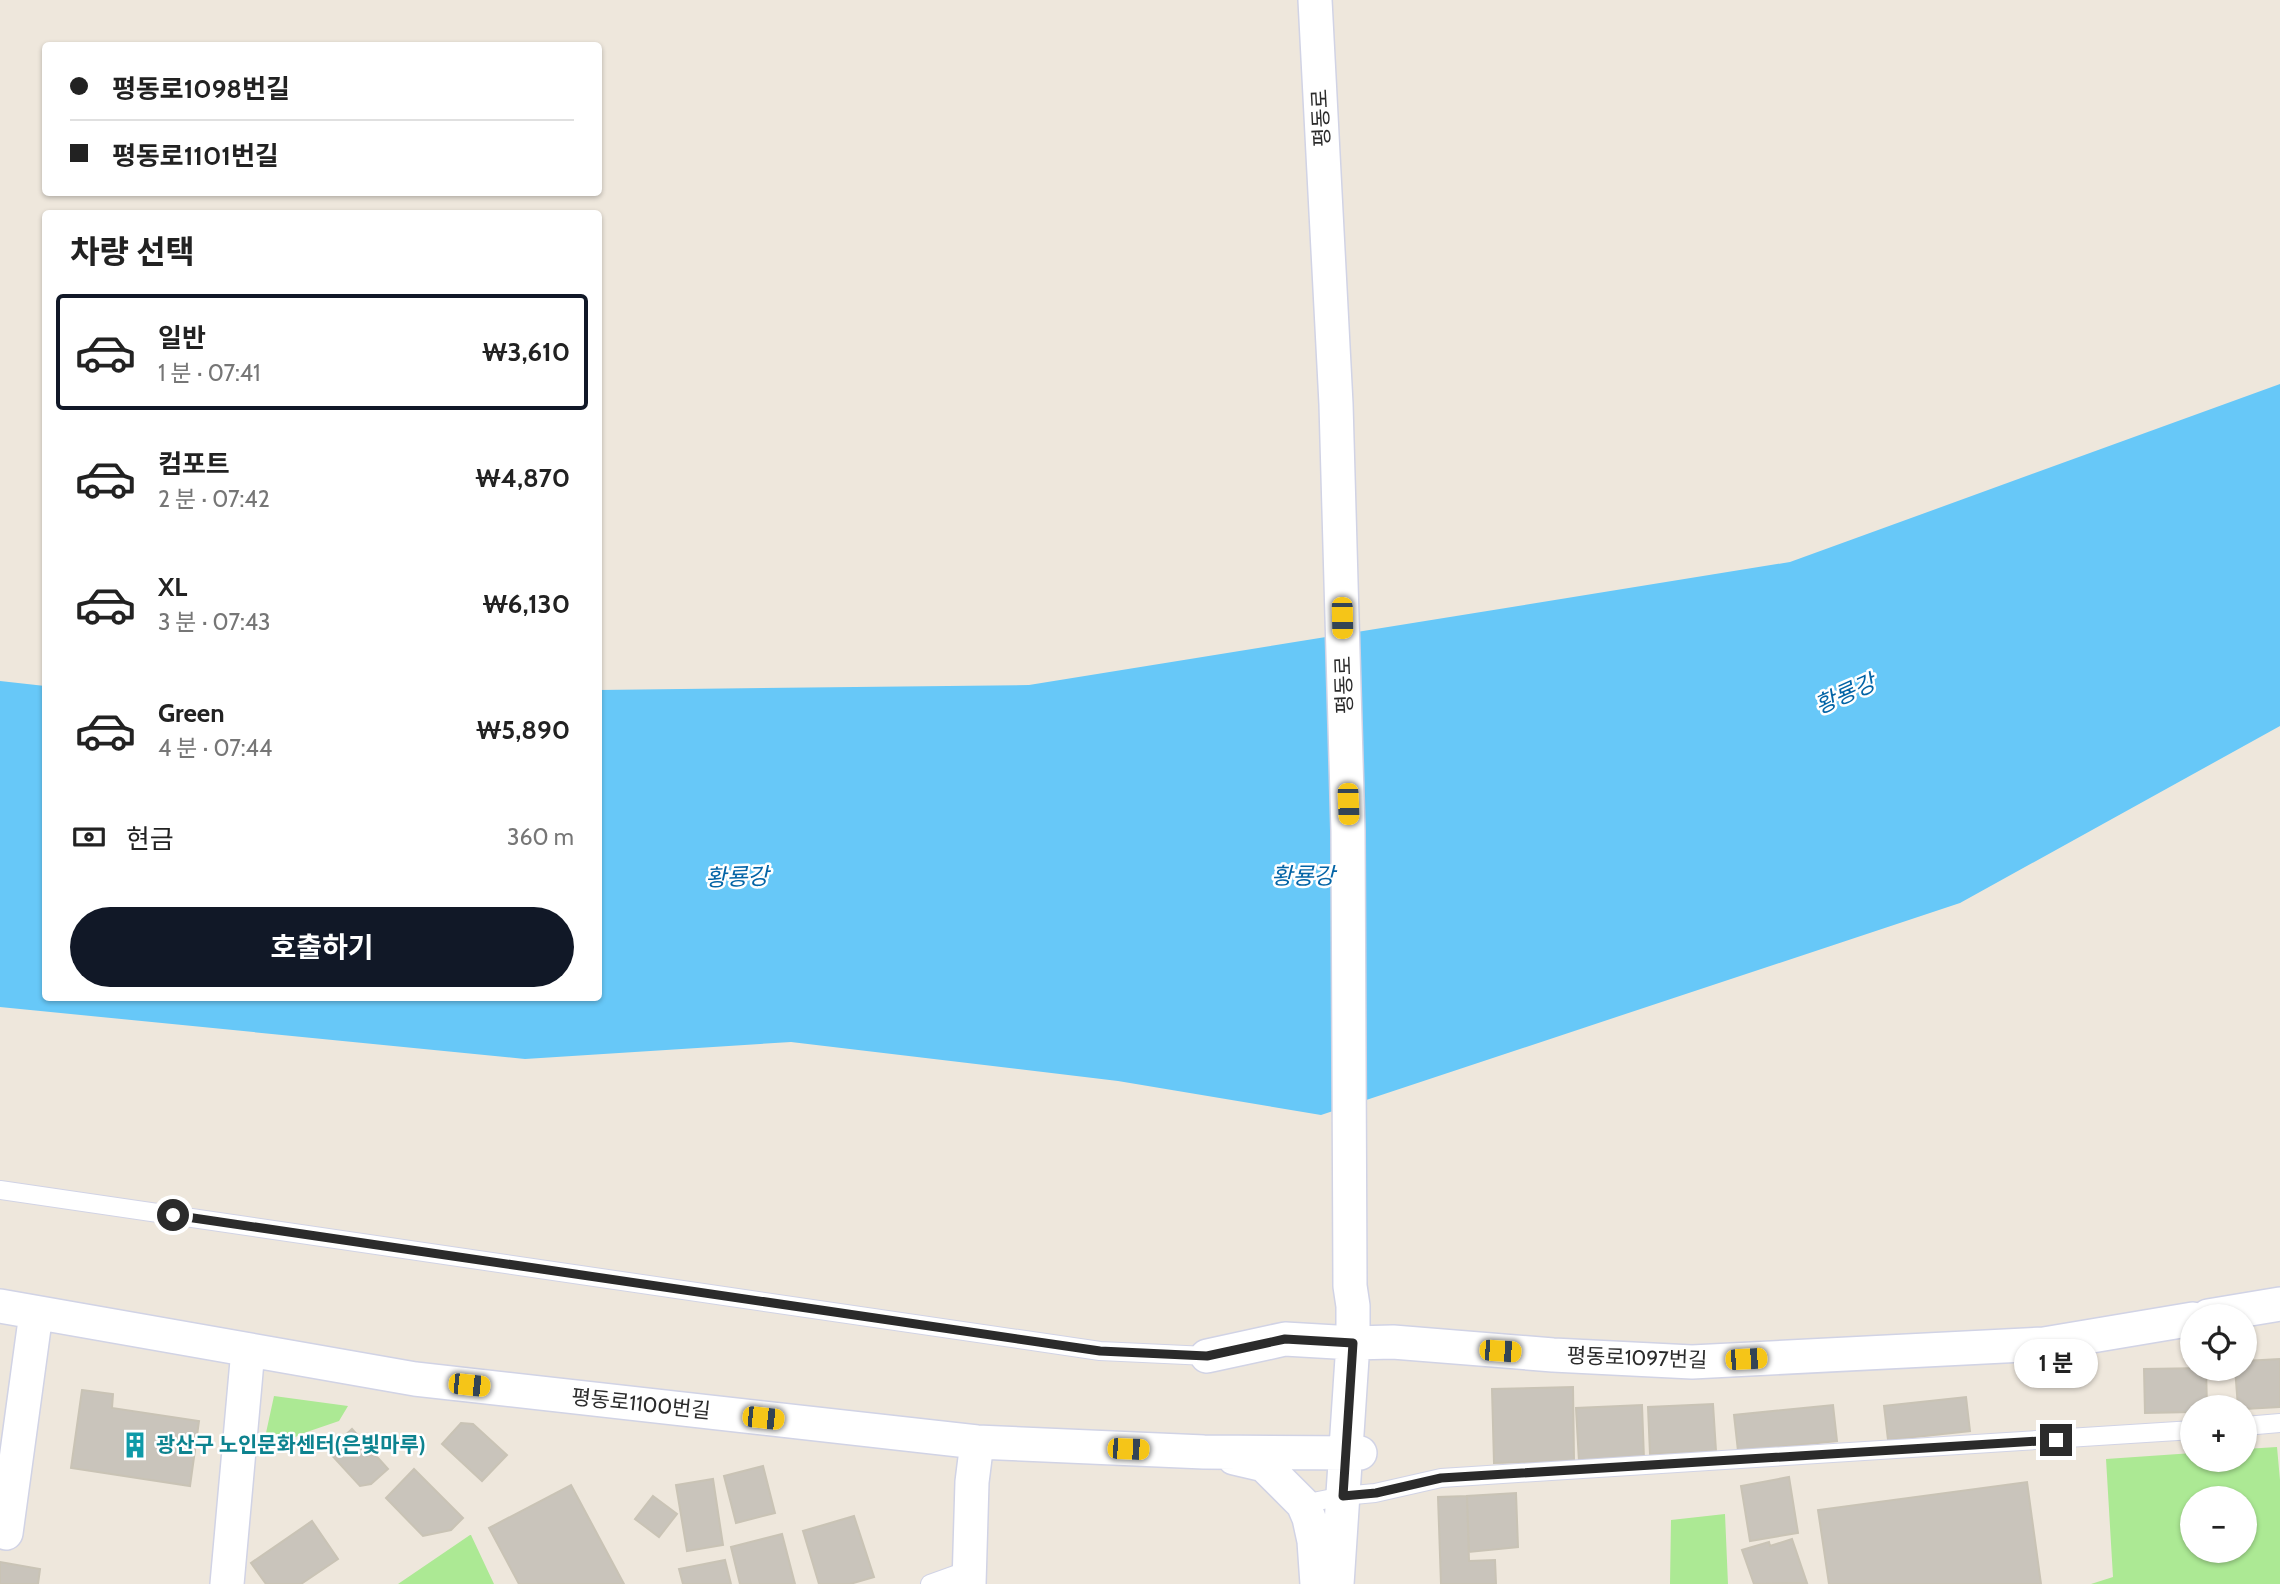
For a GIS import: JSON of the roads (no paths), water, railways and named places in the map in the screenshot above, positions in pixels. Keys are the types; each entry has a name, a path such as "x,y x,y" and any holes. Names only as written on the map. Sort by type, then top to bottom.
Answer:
{"street":[{"name":"평동로","path":"1315,0 1336,404 1348,831 1352,1291 1359,1306 1352,1495 1359,1584"},
{"path":"2257,1308 2280,1304"},
{"name":"평동로1100번길","path":"0,1306 415,1379 977,1442 1204,1452 1353,1452"},
{"path":"6,1532 36,1313"},
{"name":"평동로1097번길","path":"1207,1356 1285,1339 1392,1342 1553,1355 1692,1362 2044,1344 2180,1321"},
{"path":"227,1584 248,1350"},
{"path":"969,1577 972,1482 977,1442"},
{"path":"1204,1452 1264,1465 1303,1504 1314,1541 1317,1584"},
{"name":"평동로","path":"1337,1584 1352,1495"}],"lane":[{"path":"0,1190 1100,1351 1207,1356"},
{"path":"2257,1425 2280,1423"},
{"path":"1303,1504 1441,1478 2180,1431"},
{"path":"930,1584 969,1577"}],"water":[{"name":"황룡강","path":"2280,384 2280,726 1960,903 1321,1115 1118,1081 791,1042 525,1059 0,1007 0,681 42,686 42,1001 602,1001 602,690 1029,685 1790,562"}],"place":[{"name":"광산구 노인문화센터(은빛마루)","path":"135,1445"}]}
